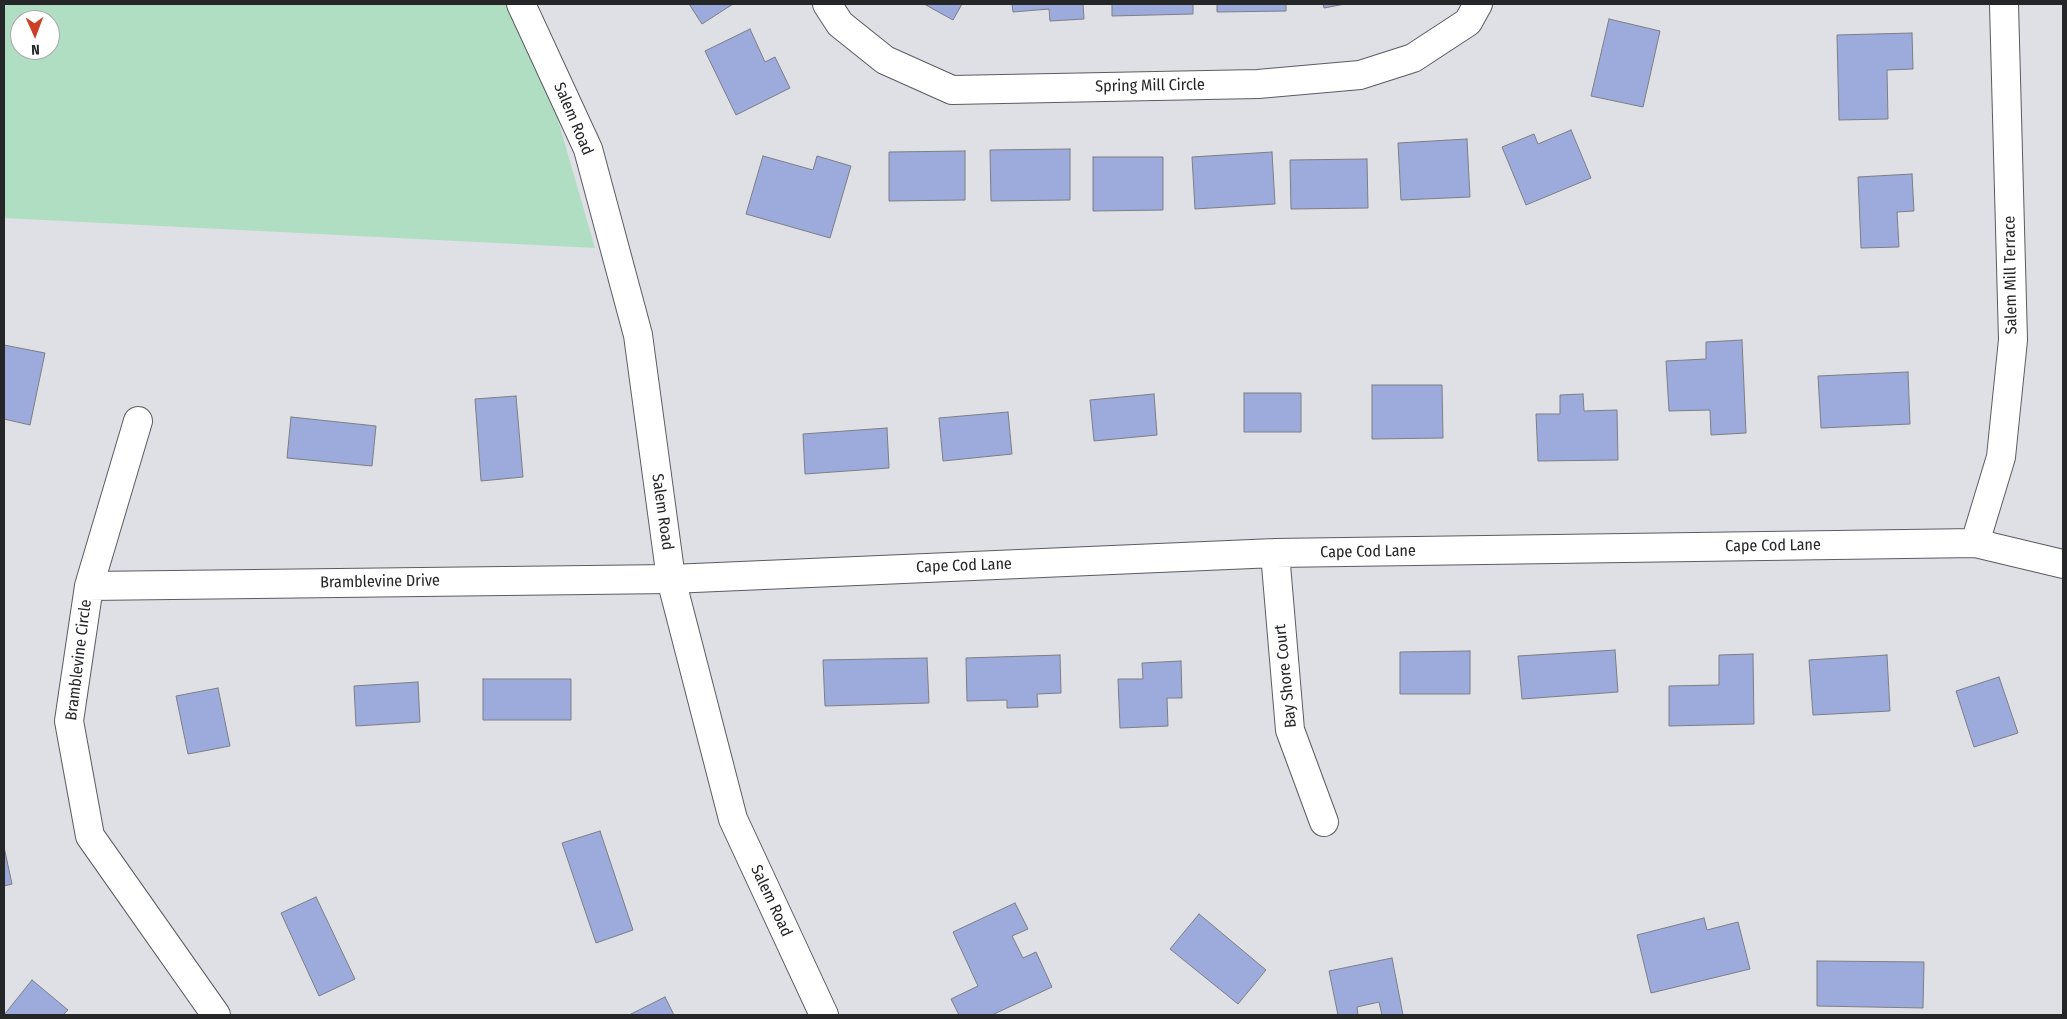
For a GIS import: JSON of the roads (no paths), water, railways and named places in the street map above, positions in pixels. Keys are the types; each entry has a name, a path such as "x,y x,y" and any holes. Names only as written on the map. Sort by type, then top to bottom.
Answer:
{"street":[{"name":"Salem Road","path":"521,4 588,149 638,335 672,579 733,819 824,1015"},
{"name":"Spring Mill Circle","path":"827,4 840,24 885,60 952,90 1258,84 1360,75 1412,58 1468,22 1478,4"},
{"name":"Salem Mill Terrace","path":"1975,542 2001,457 2013,340 2004,4"},
{"name":"Bramblevine Circle","path":"138,421 89,586 69,721 90,836 216,1015"},
{"name":"Cape Cod Lane","path":"672,579 1275,553 1975,542 2063,564"},
{"name":"Bay Shore Court","path":"1275,553 1290,730 1324,822"},
{"name":"Bramblevine Drive","path":"89,586 672,579"}]}
